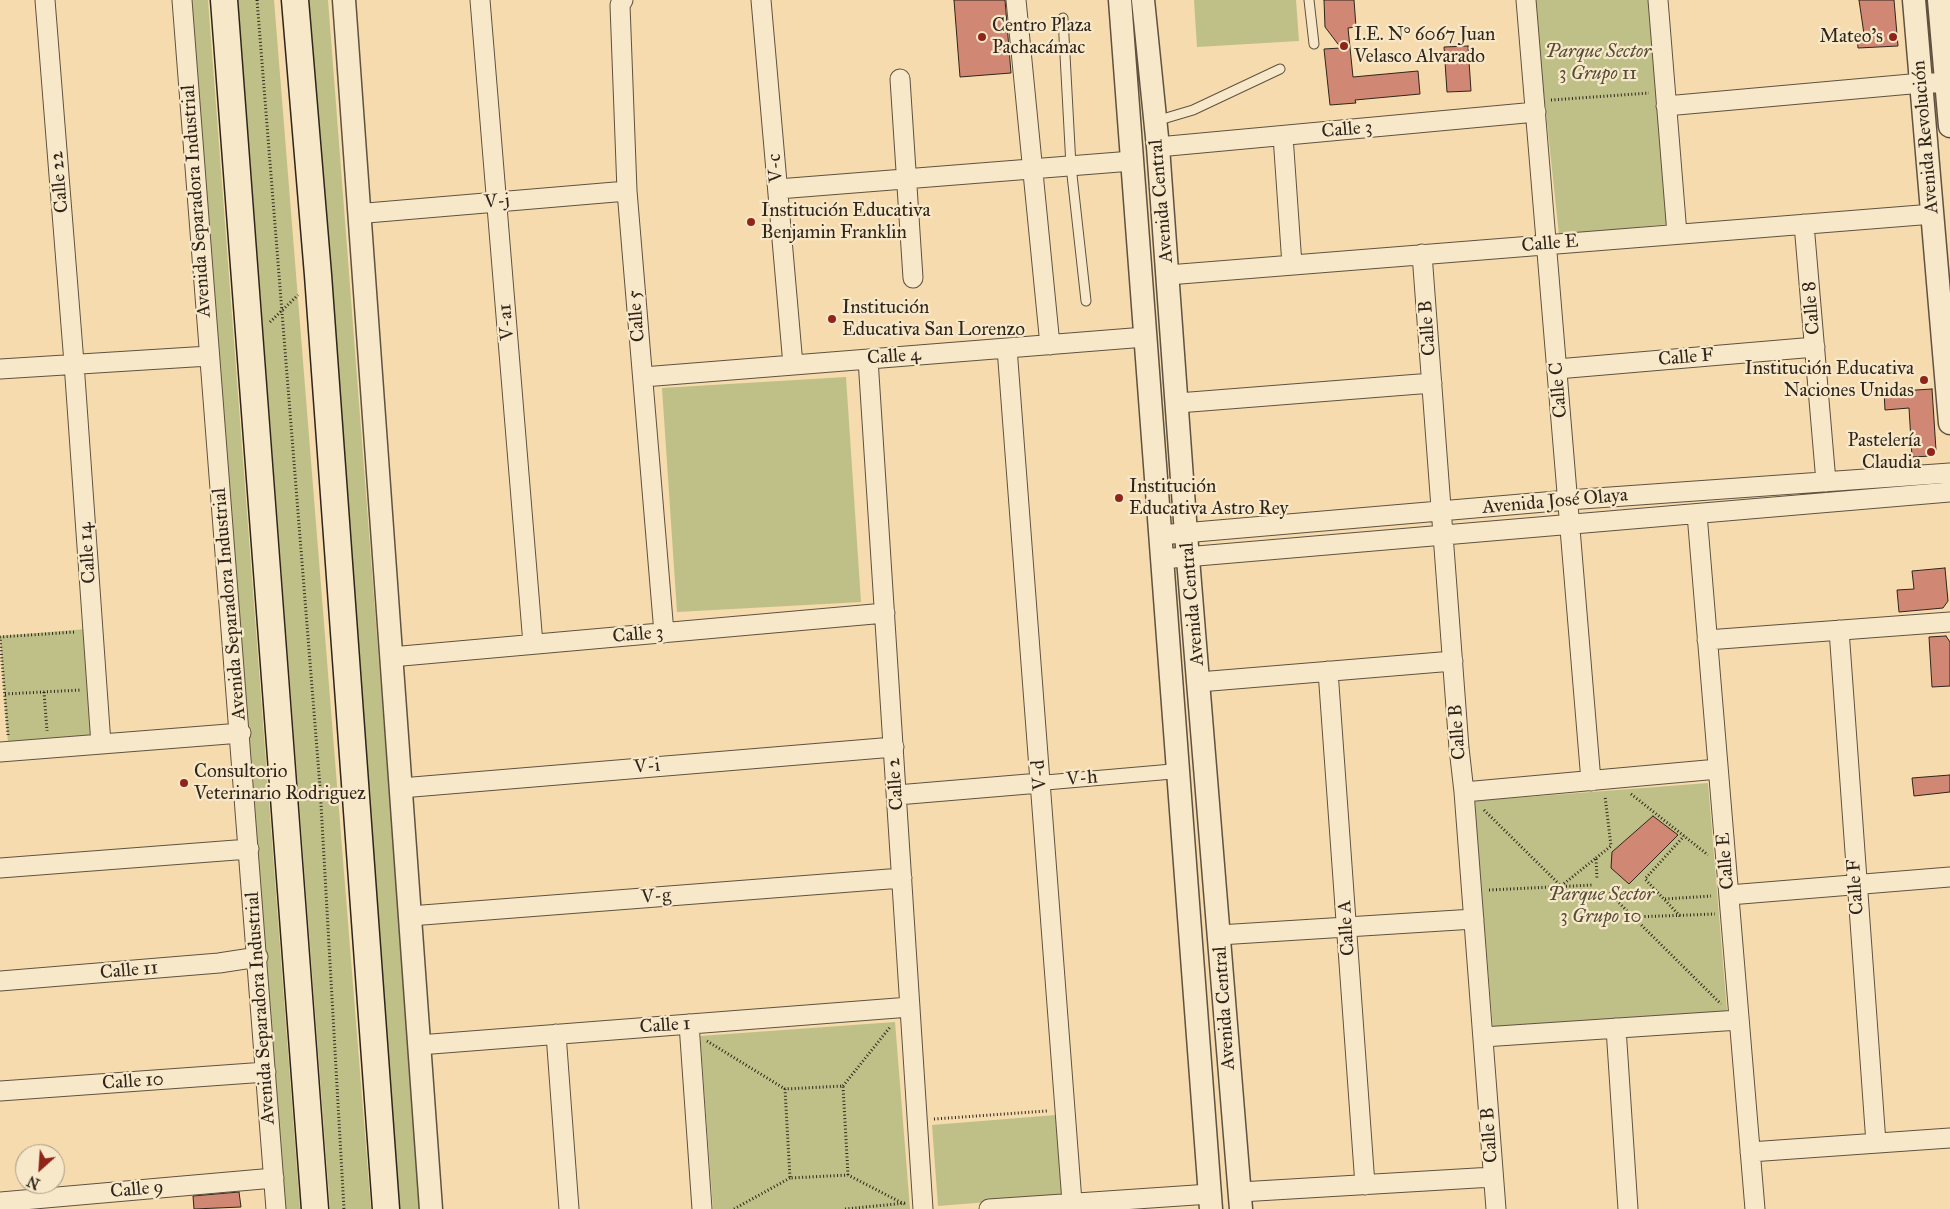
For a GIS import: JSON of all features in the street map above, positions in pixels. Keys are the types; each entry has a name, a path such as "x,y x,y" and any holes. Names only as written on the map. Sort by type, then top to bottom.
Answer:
{"main road":[{"name":"Avenida Separadora Industrial","path":"224,0 315,1209"},
{"path":"295,0 318,274 386,1209"}],"street":[{"name":"Calle 22","path":"45,0 74,363"},
{"name":"Avenida Separadora Industrial","path":"182,0 209,356 241,733 276,1209"},
{"path":"344,0 431,1209"},
{"name":"V-a1","path":"480,0 533,644"},
{"name":"Calle 5","path":"623,0 620,4 627,191 664,633"},
{"name":"V-c","path":"761,0 793,365"},
{"path":"1016,0 1050,345"},
{"name":"Avenida Central","path":"1120,0 1210,1202"},
{"name":"Avenida Central","path":"1143,0 1158,147 1186,534 1200,682 1240,1201"},
{"name":"Calle C","path":"1526,0 1592,780"},
{"path":"1658,0 1676,234"},
{"name":"Avenida Revolución","path":"1914,0 1950,423"},
{"name":"Avenida Revolución","path":"1939,0 1948,83 1950,126"},
{"path":"900,79 912,278"},
{"path":"1666,99 1948,83"},
{"name":"Calle 3","path":"1158,147 1282,136 1535,106"},
{"path":"1282,136 1292,265"},
{"path":"778,189 1132,161"},
{"name":"V-j","path":"367,213 627,191"},
{"name":"Calle E","path":"1168,275 1933,214"},
{"name":"Calle 8","path":"1804,224 1826,482"},
{"name":"Calle B","path":"1422,254 1496,1209"},
{"name":"Calle 4","path":"642,377 1145,338"},
{"name":"Calle F","path":"1557,369 1815,347"},
{"name":"V-d","path":"1007,348 1072,1202"},
{"path":"0,370 74,363 209,356"},
{"name":"Calle 2","path":"868,359 918,1120 915,1207"},
{"name":"Calle 14","path":"74,363 101,744"},
{"path":"1178,403 1432,383"},
{"name":"Avenida José Olaya","path":"1160,535 1568,500 1950,473"},
{"name":"Avenida José Olaya","path":"1162,559 1950,492"},
{"name":"Calle E","path":"1697,514 1718,769 1719,899 1739,1020 1755,1209"},
{"name":"Calle 3","path":"391,657 885,613"},
{"path":"1707,640 1950,622"},
{"name":"Calle F","path":"1839,630 1876,1143"},
{"path":"1200,682 1454,661"},
{"name":"Calle A","path":"1328,672 1365,1184"},
{"path":"4,747 101,744 241,733"},
{"name":"V-i","path":"401,788 894,747"},
{"path":"1464,792 1718,769"},
{"name":"V-h","path":"896,794 1178,771"},
{"path":"0,868 249,849"},
{"path":"1719,899 1950,877"},
{"name":"V-g","path":"410,916 902,878"},
{"path":"1219,935 1474,919"},
{"name":"Calle 11","path":"0,981 219,963 258,958"},
{"name":"Calle 1","path":"419,1045 910,1007"},
{"path":"1483,1037 1739,1020"},
{"path":"689,1024 702,1209"},
{"path":"1616,1028 1628,1209"},
{"path":"556,1034 569,1209"},
{"name":"Calle 10","path":"0,1091 266,1072"},
{"path":"1750,1152 1950,1138"},
{"path":"1240,1201 1365,1184 1493,1177"},
{"name":"Calle 9","path":"0,1202 274,1178"},
{"path":"989,1209 1072,1202 1210,1202"}],"lane":[{"path":"1309,0 1314,44"},
{"path":"1063,18 1071,166 1086,301"},
{"path":"1155,121 1193,110 1280,69"}],"path":[{"path":"257,0 320,786 344,1209"},
{"path":"1535,106 1666,99"},
{"path":"249,339 282,312 318,274"},
{"path":"4,747 5,694 0,637 85,631"},
{"path":"5,694 89,689"},
{"path":"44,692 47,739"},
{"path":"1638,791 1628,792 1711,857 1710,848"},
{"path":"1464,792 1561,886"},
{"path":"1561,886 1611,846 1605,794 1613,793"},
{"path":"1680,916 1645,879 1684,836"},
{"path":"1596,858 1598,879"},
{"path":"1485,891 1593,884"},
{"path":"1609,893 1723,1006"},
{"path":"1664,899 1719,899 1716,923"},
{"path":"1633,918 1716,914"},
{"path":"1722,997 1723,1006"},
{"path":"1713,1007 1723,1006"},
{"path":"883,1024 892,1024"},
{"path":"892,1024 893,1033"},
{"path":"848,1175 843,1086 892,1024"},
{"path":"703,1038 785,1089 843,1086"},
{"path":"703,1038 712,1038"},
{"path":"703,1038 704,1048"},
{"path":"785,1089 790,1178"},
{"path":"918,1120 1065,1110"},
{"path":"734,1209 790,1178 848,1175 915,1207"},
{"path":"905,1195 915,1207"},
{"path":"845,1209 915,1207"}],"green space":[{"path":"192,0 208,0 300,1209 285,1209"},
{"path":"238,0 274,0 371,1209 330,1209"},
{"path":"301,0 328,0 421,1209 396,1209"},
{"path":"1194,0 1296,0 1299,41 1197,47"},
{"name":"Parque Sector 3 Grupo 11","path":"1534,0 1648,0 1670,224 1559,235"},
{"path":"846,377 861,602 677,612 662,388"},
{"path":"86,629 95,736 8,743 0,636"},
{"name":"Parque Sector 3 Grupo 10","path":"1708,783 1727,1011 1493,1029 1474,801"},
{"path":"895,1022 910,1209 713,1209 700,1036"},
{"path":"1056,1115 1063,1196 938,1206 932,1125"}],"building":[{"name":"Centro Plaza Pachacámac","path":"954,0 1005,0 1011,73 960,77"},
{"path":"1324,0 1354,0 1356,27 1348,28 1353,77 1418,71 1420,94 1355,100 1356,103 1330,105 1324,49 1341,48 1325,27"},
{"path":"1859,0 1894,0 1898,46 1858,48 1857,34 1864,34"},
{"path":"1468,46 1471,91 1447,92 1444,47"},
{"path":"1932,389 1936,450 1932,456 1912,457 1909,408 1885,410 1884,392"},
{"path":"1945,568 1948,601 1943,608 1899,612 1897,590 1914,589 1912,571"},
{"path":"1946,636 1950,642 1950,686 1932,687 1929,637"},
{"path":"1950,775 1950,792 1914,796 1912,778"},
{"path":"1653,816 1678,835 1629,884 1611,868 1612,852"},
{"path":"239,1192 241,1207 194,1209 193,1196"}],"place":[{"name":"Centro Plaza Pachacámac","path":"982,37"},
{"name":"Mateo's","path":"1893,37"},
{"name":"I.E. N° 6067 Juan Velasco Alvarado","path":"1344,46"},
{"name":"Institución Educativa Benjamin Franklin","path":"751,222"},
{"name":"Institución Educativa San Lorenzo","path":"832,319"},
{"name":"Institución Educativa Naciones Unidas","path":"1924,380"},
{"name":"Pastelería Claudia","path":"1931,452"},
{"name":"Institución Educativa Astro Rey","path":"1119,498"},
{"name":"Consultorio Veterinario Rodriguez","path":"184,783"}]}
